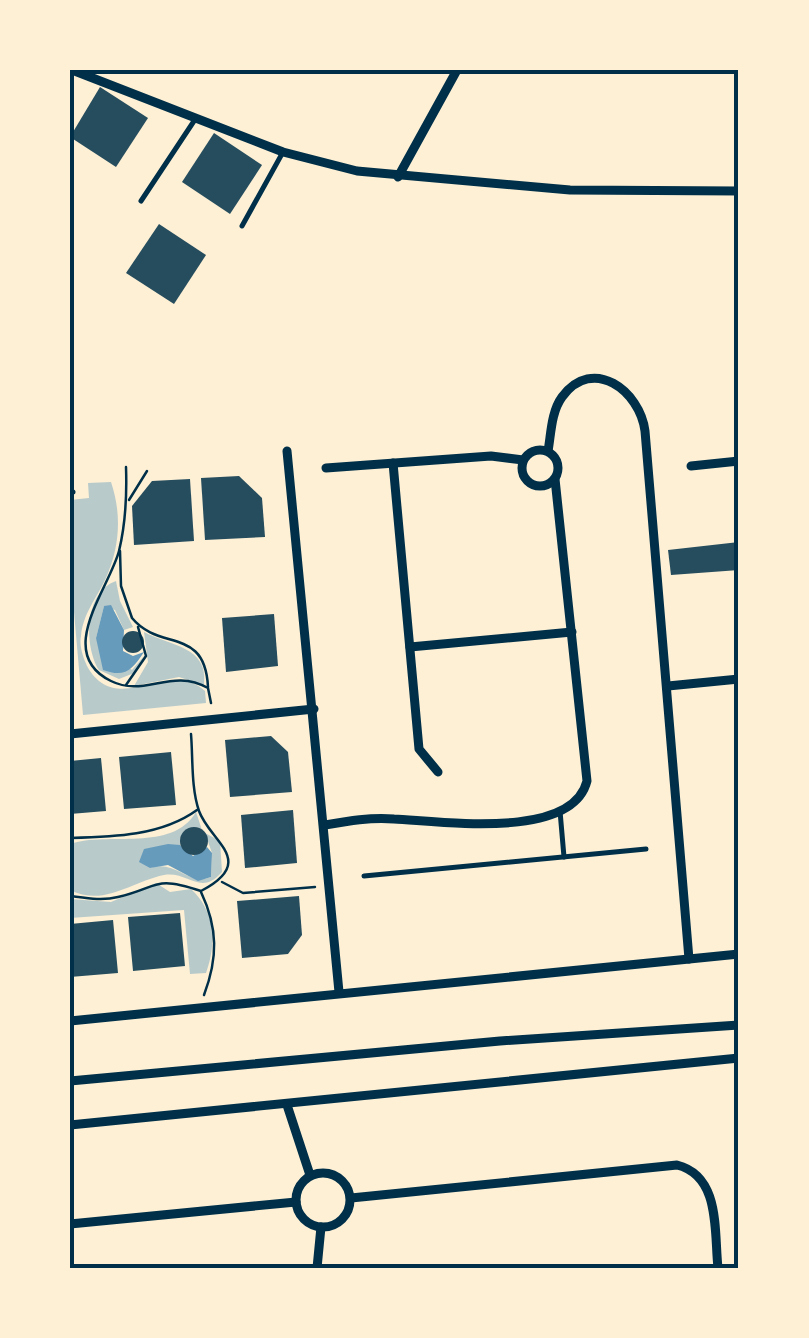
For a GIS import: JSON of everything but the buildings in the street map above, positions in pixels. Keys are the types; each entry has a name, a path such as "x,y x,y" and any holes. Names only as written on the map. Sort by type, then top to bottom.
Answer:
{"street":[{"path":"72,70 283,152 398,176 587,191 739,191"},
{"path":"398,176 457,70"},
{"path":"548,452 556,408 572,387 597,379 610,381 632,395 639,406 645,431 689,958"},
{"path":"287,450 340,992"},
{"path":"325,826 373,818 470,825 560,811 578,800 586,781 555,479 558,463 548,452 531,452 524,460 522,471 530,484 541,486 555,479"},
{"path":"326,468 490,456 524,460"},
{"path":"692,466 739,461"},
{"path":"393,464 419,749 438,772"},
{"path":"410,647 572,632"},
{"path":"668,686 739,679"},
{"path":"70,734 314,709"},
{"path":"70,1021 739,954"},
{"path":"70,1082 500,1040 739,1025"},
{"path":"70,1125 739,1058"},
{"path":"287,1105 310,1176"},
{"path":"351,1198 677,1165 693,1170 707,1186 718,1268"},
{"path":"325,1172 340,1178 351,1198 343,1219 321,1227 301,1216 296,1202 299,1186 310,1176 325,1172"},
{"path":"70,1224 296,1202"},
{"path":"317,1268 321,1227"}],"lane":[{"path":"141,202 196,118"},
{"path":"242,226 283,152"},
{"path":"560,811 564,857"},
{"path":"364,876 646,849"}],"path":[{"path":"125,686 142,668 146,656 138,624 120,586 128,501 126,467"},
{"path":"128,501 148,472"},
{"path":"122,540 111,573 91,608 87,646 99,673 125,686 177,678 194,680 208,688"},
{"path":"138,624 196,650 204,663 216,719"},
{"path":"70,896 119,897 155,881 172,881 201,891 220,881 226,869 224,843 198,809 189,722"},
{"path":"70,838 176,824 198,809"},
{"path":"220,881 243,894 330,884"},
{"path":"201,891 213,918 216,941 201,1006"}],"shaded area":[{"path":"111,482 118,519 116,543 110,568 82,628 81,648 87,666 99,681 113,688 175,681 191,683 205,691 206,703 83,715 70,566 70,500 89,498 88,483"},
{"path":"116,581 120,601 133,627 124,630 115,610 104,606 96,638 132,670 145,655 134,673 119,679 99,670 89,634 98,596"},
{"path":"144,632 194,655 204,672 204,685 179,677 134,686 148,662"},
{"path":"196,812 202,830 187,829 180,845 156,849 150,868 167,867 195,878 211,877 212,853 205,833 220,841 222,872 214,879 201,883 164,875 95,896 70,890 70,844 156,837 185,825"},
{"path":"156,883 170,892 191,889 205,907 212,928 206,973 190,974 184,910 70,918 70,899 111,902"}],"water":[{"path":"111,605 124,630 123,651 133,656 144,652 132,668 122,673 103,670 96,638 104,606"},
{"path":"180,845 193,856 207,847 212,853 211,877 198,881 168,865 150,868 139,862 144,849"}]}
